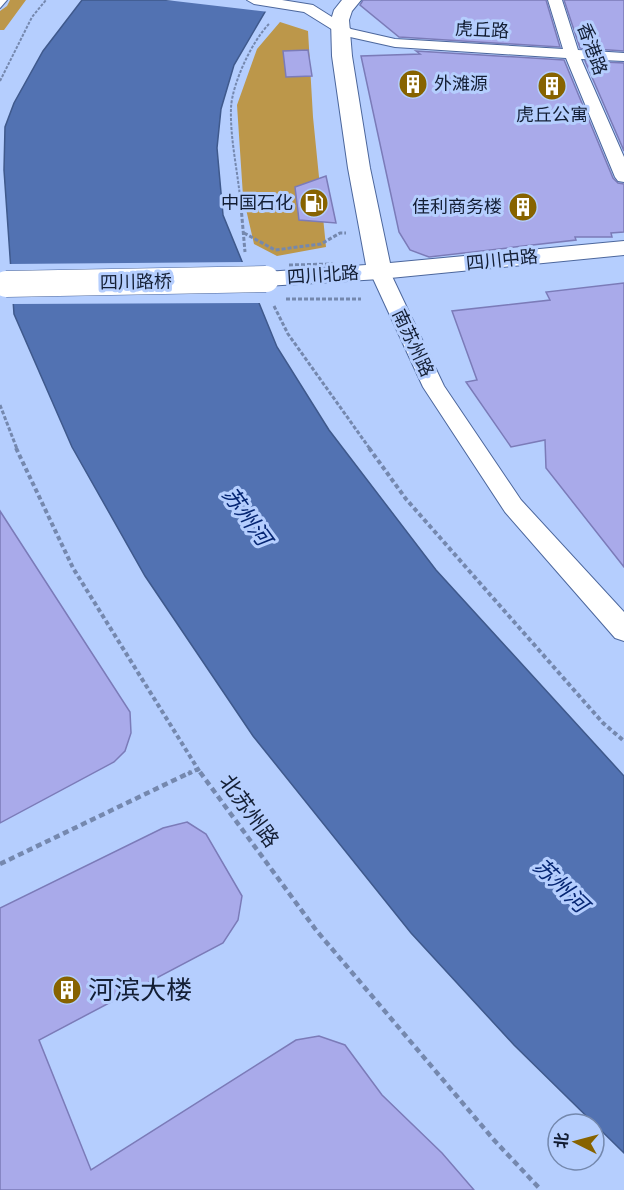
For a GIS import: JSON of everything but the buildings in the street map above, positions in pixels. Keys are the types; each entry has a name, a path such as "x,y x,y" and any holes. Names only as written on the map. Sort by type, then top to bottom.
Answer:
{"street":[{"name":"虎丘路","path":"254,0 282,3 316,12 340,29 366,38 423,46 624,57"},
{"name":"南苏州路","path":"352,0 343,10 340,29 342,56 359,168 380,272 434,387 513,506 619,619"},
{"name":"香港路","path":"555,0 572,54 624,177"},
{"name":"四川中路","path":"380,272 624,248"},
{"name":"四川北路","path":"258,270 380,272"},
{"name":"四川路桥","path":"3,284 258,270"}],"lane":[{"path":"0,6 3,0"}],"path":[{"path":"0,81 32,17 46,0"},
{"path":"258,270 245,251 231,107 244,62 262,31 276,20"},
{"path":"243,232 275,250 321,244 340,233 350,233"},
{"path":"333,264 342,260"},
{"path":"272,303 288,334 406,499 603,723 624,741"},
{"name":"北苏州路","path":"0,405 20,457 73,568 198,769 316,930 494,1140 541,1190"},
{"path":"0,864 198,769"}],"shaded area":[{"path":"10,0 26,0 4,30 0,30 0,11 7,6"},
{"path":"280,22 308,31 313,117 326,247 277,256 254,244 243,196 237,105 257,49"}],"water":[{"name":"苏州河","path":"82,0 272,0 234,65 221,109 217,148 223,215 277,347 329,430 436,570 624,776 624,1153 606,1135 606,1112 582,1112 514,1045 411,933 253,736 145,576 72,447 14,314 4,170 5,127 14,103 43,51"}],"pier":[{"path":"166,0 275,0 269,12"},
{"path":"246,262 262,303 10,304 8,264"}],"place":[{"name":"外滩源","path":"413,84"},
{"name":"虎丘公寓","path":"552,86"},
{"name":"中国石化","path":"314,203"},
{"name":"佳利商务楼","path":"523,207"},
{"name":"河滨大楼","path":"67,990"}]}
